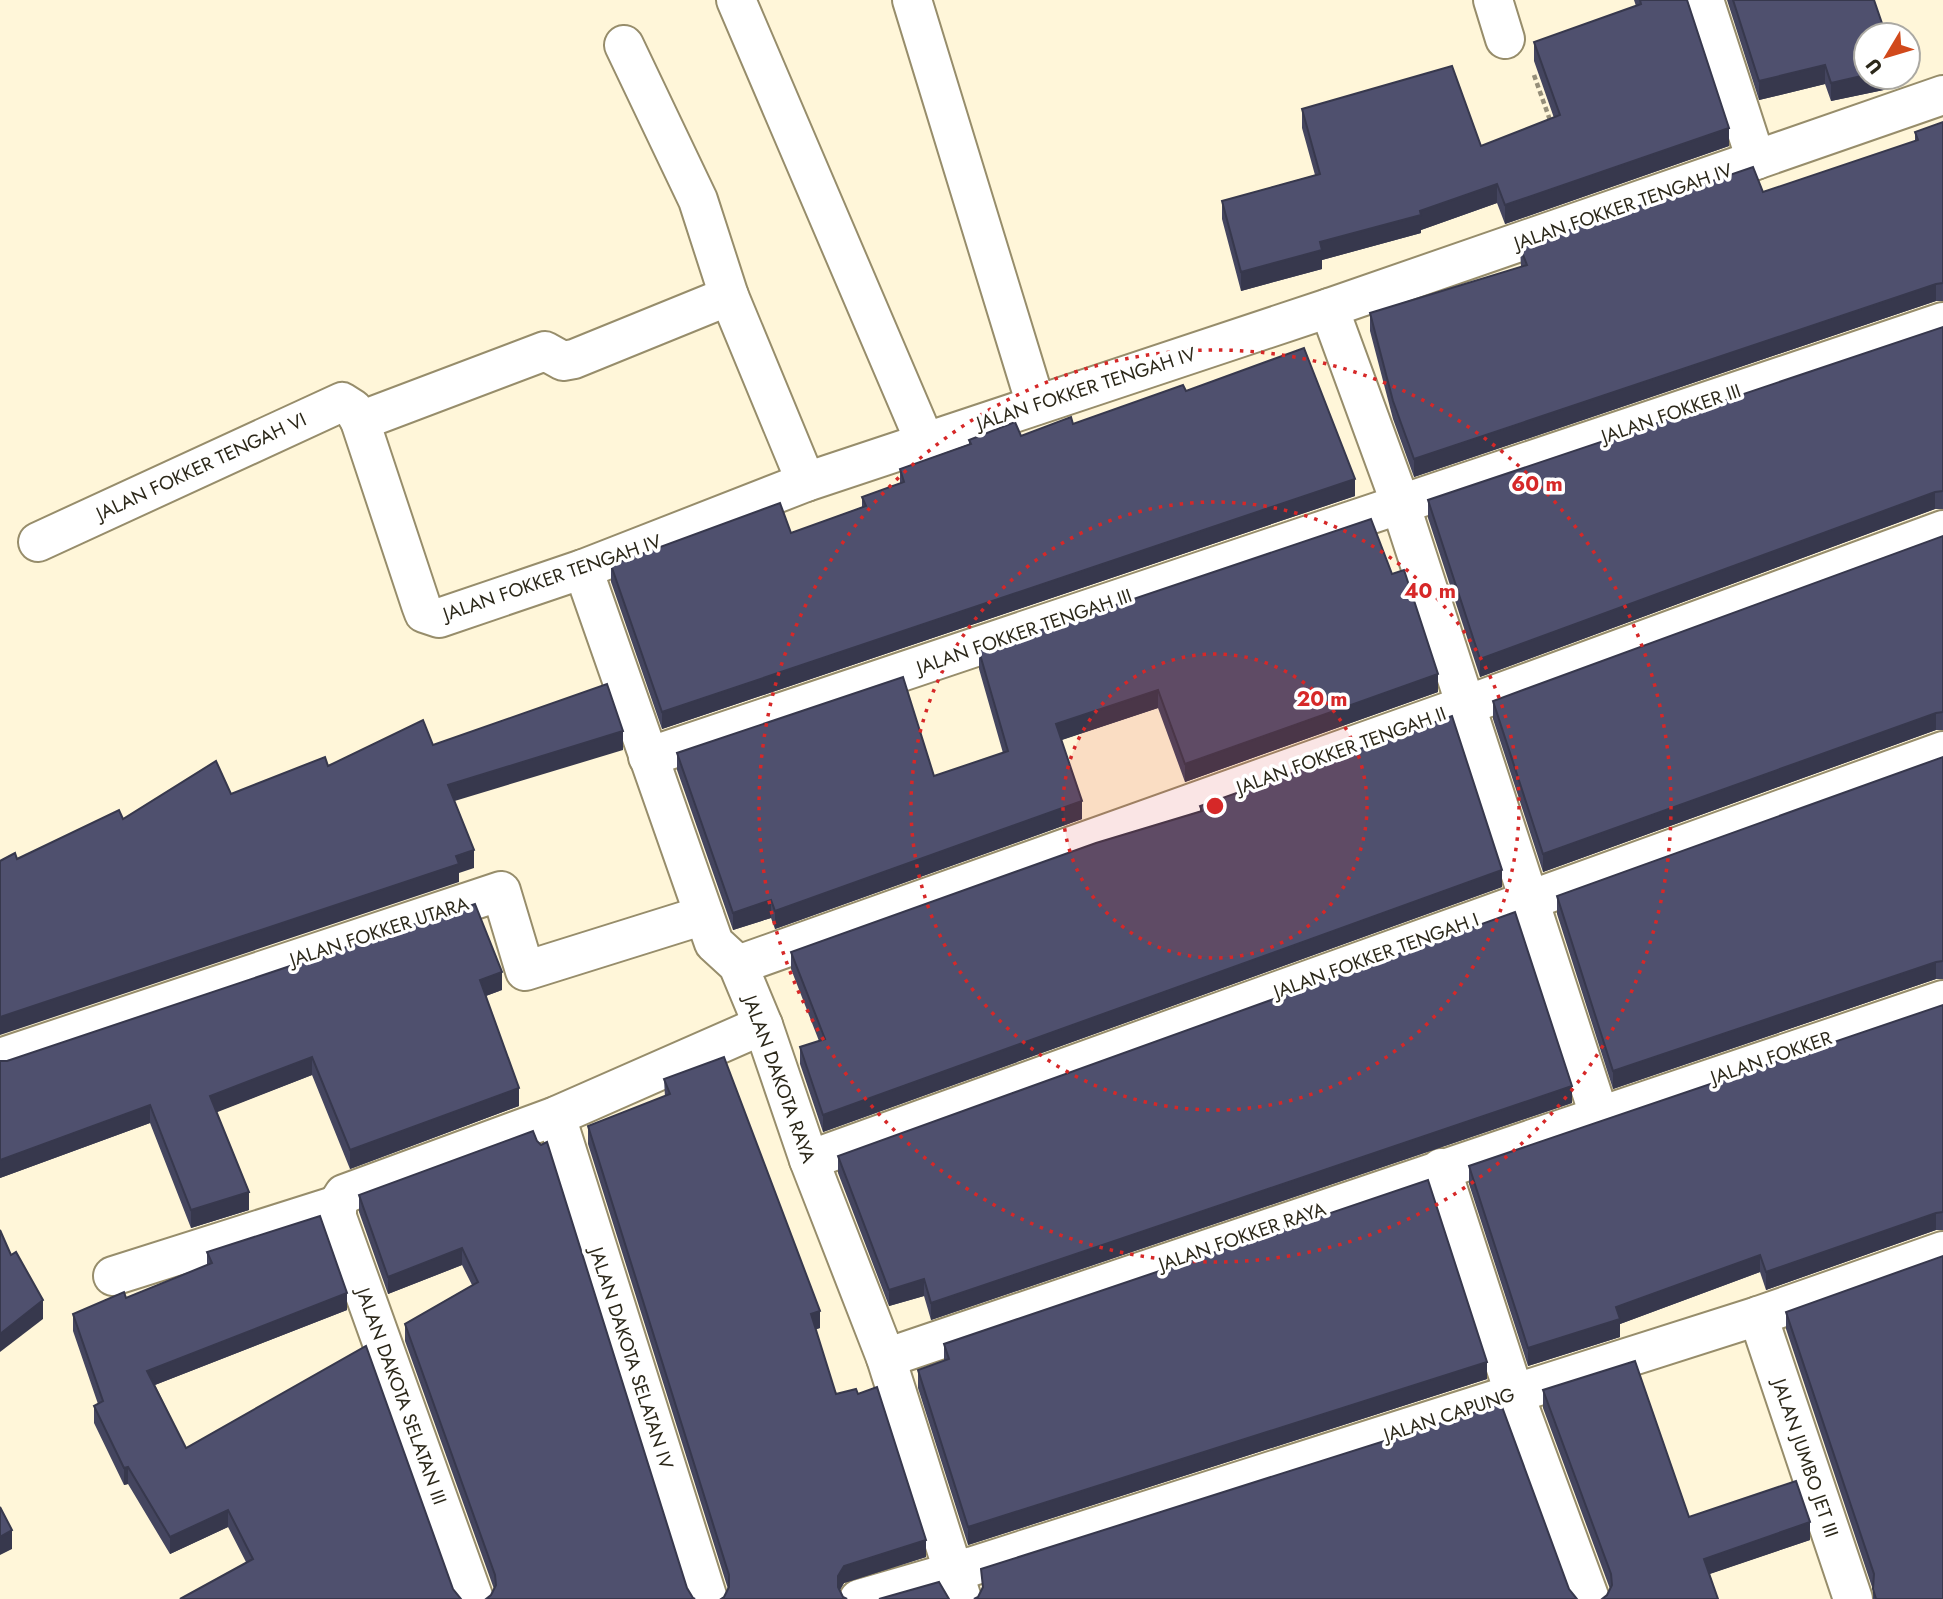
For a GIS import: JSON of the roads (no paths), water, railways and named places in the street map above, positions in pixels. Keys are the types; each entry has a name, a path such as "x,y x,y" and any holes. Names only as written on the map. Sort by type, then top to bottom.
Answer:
{"street":[{"path":"736,0 925,442"},
{"path":"912,0 1036,405"},
{"path":"1493,0 1505,39"},
{"path":"1704,0 1756,160"},
{"path":"624,45 698,201 729,296 806,482"},
{"name":"JALAN FOKKER TENGAH IV","path":"359,421 424,613 439,618 583,569 806,482 1329,308 1943,95"},
{"path":"359,421 545,351 563,361 574,359 729,296"},
{"path":"1329,308 1400,505 1599,1115"},
{"name":"JALAN FOKKER III","path":"1400,505 1943,322"},
{"name":"JALAN FOKKER TENGAH VI","path":"38,542 327,407 342,402 353,409 359,421"},
{"name":"JALAN FOKKER TENGAH III","path":"648,757 1400,505"},
{"name":"JALAN FOKKER TENGAH II","path":"738,965 1464,706 1943,530"},
{"name":"JALAN DAKOTA RAYA","path":"583,569 714,943 738,965 764,1025 809,1160 886,1358 958,1585"},
{"name":"JALAN FOKKER TENGAH I","path":"809,1160 1943,751"},
{"name":"JALAN FOKKER UTARA","path":"0,1058 501,891 525,971 704,915"},
{"name":"JALAN FOKKER","path":"1599,1115 1943,1000"},
{"path":"113,1276 341,1200 555,1116 764,1025"},
{"name":"JALAN FOKKER RAYA","path":"886,1358 1599,1115"},
{"name":"JALAN DAKOTA SELATAN IV","path":"555,1116 708,1599"},
{"path":"1441,1168 1514,1393 1590,1599"},
{"name":"JALAN DAKOTA SELATAN III","path":"341,1200 338,1217 474,1599"},
{"name":"JALAN CAPUNG","path":"859,1599 958,1585 1514,1393 1758,1316 1943,1251"},
{"name":"JALAN JUMBO JET III","path":"1758,1316 1853,1599"}]}
